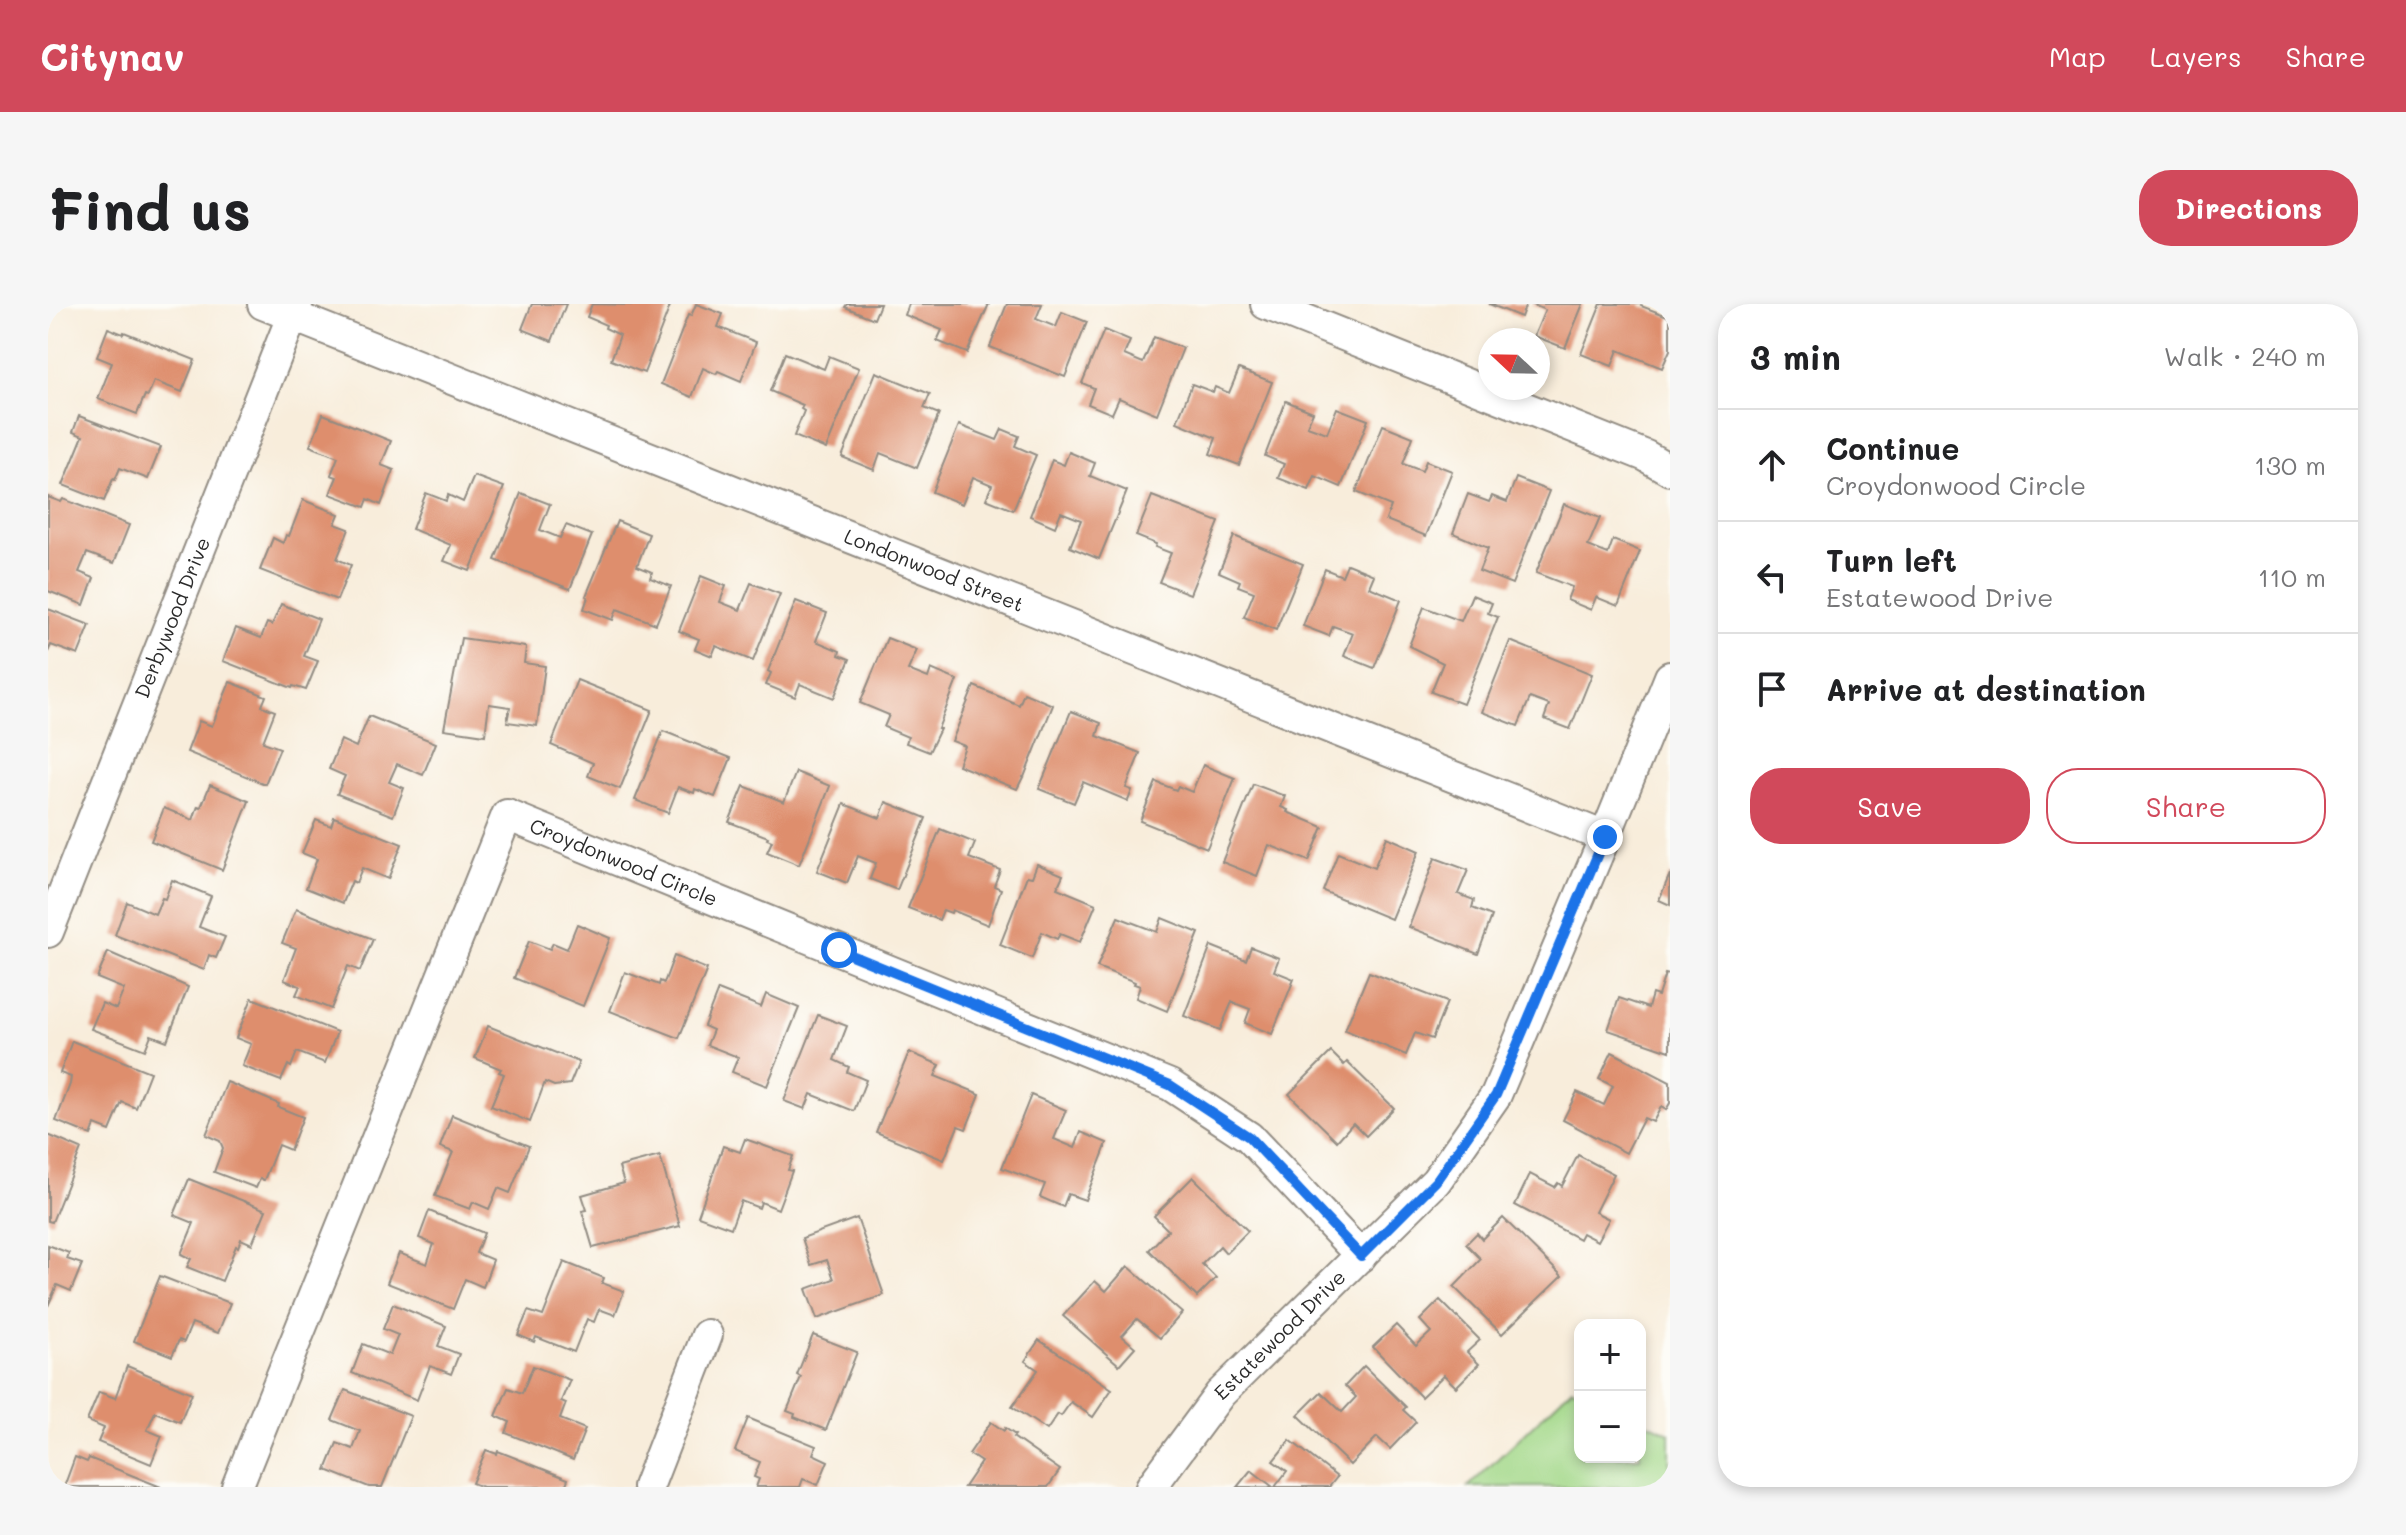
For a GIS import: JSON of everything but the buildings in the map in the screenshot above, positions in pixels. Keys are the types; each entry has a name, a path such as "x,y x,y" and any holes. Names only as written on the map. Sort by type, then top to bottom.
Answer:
{"street":[{"name":"Londonwood Street","path":"263,304 294,310 1605,837"},
{"path":"1266,304 1646,456 1670,470"},
{"name":"Derbywood Drive","path":"48,932 294,310"},
{"name":"Estatewood Drive","path":"1151,1487 1220,1394 1436,1181 1496,1095 1670,677"},
{"name":"Croydonwood Circle","path":"237,1487 507,815 1170,1085 1249,1137 1361,1256"},
{"path":"648,1487 707,1335"}],"green space":[{"path":"1572,1388 1574,1463 1646,1463 1646,1422 1670,1433 1670,1487 1468,1487"}],"route":[{"path":"839,950 1170,1085 1249,1137 1361,1256 1436,1181 1496,1095 1605,837"}]}
